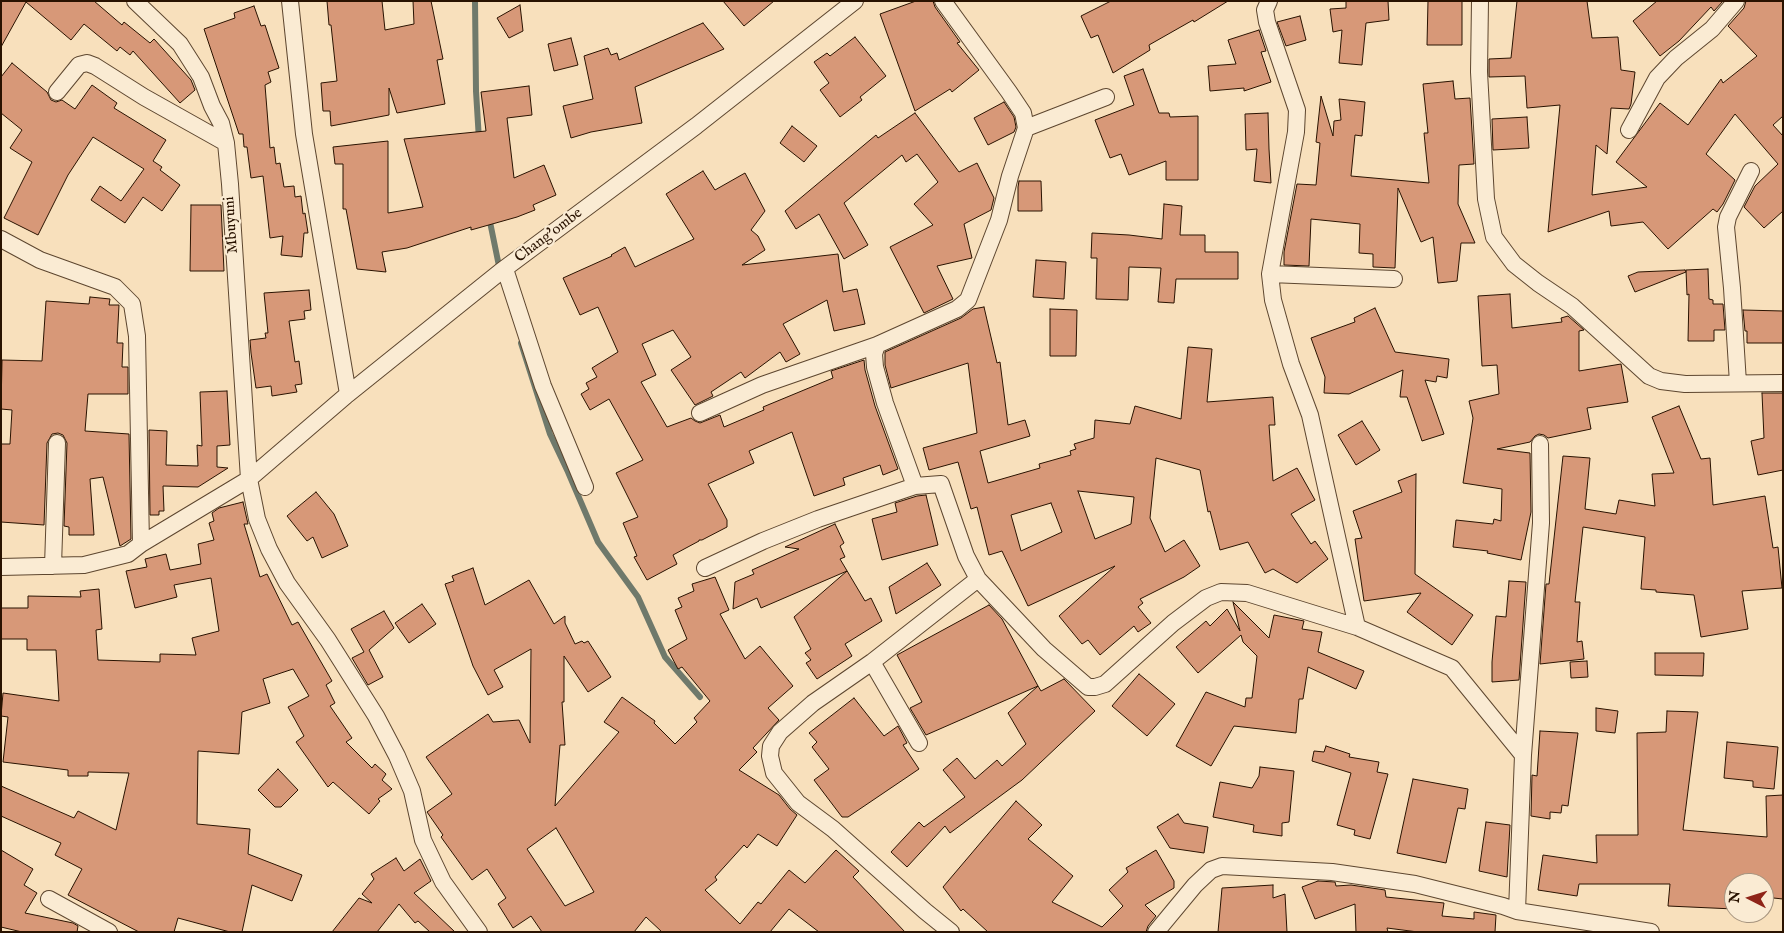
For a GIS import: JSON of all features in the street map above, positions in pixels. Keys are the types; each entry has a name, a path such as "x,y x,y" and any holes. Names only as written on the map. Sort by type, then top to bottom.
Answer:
{"street":[{"name":"Mbuyuni","path":"135,1 180,44 201,77 212,106 222,123 226,143 249,479 258,519 269,549 287,583 328,640 376,716 397,756 412,791 423,840 443,882 479,932"},
{"path":"290,1 304,134 348,394"},
{"name":"Chang'ombe","path":"1,567 84,565 128,554 141,544 249,479 348,394 505,268 696,126 855,1"},
{"path":"700,413 762,385 877,345 957,309 968,300 999,220 1010,176 1026,128 1023,113 1014,99 943,1"},
{"path":"1269,1 1266,10 1267,22 1297,110 1296,132 1270,274 1273,300 1291,364 1310,415 1357,627"},
{"path":"1480,1 1479,72 1486,200 1494,237 1514,264 1572,306 1649,376 1669,384 1783,383"},
{"path":"1629,130 1657,78 1676,58 1712,29 1736,1"},
{"path":"57,92 79,65 87,63 226,143"},
{"path":"1026,128 1106,97"},
{"path":"1738,384 1726,227 1728,217 1751,171"},
{"path":"1,239 40,260 115,287 132,304 136,336 141,544"},
{"path":"505,268 544,386 585,487"},
{"path":"1270,274 1394,279"},
{"path":"877,345 874,354 875,366 885,402 915,486"},
{"path":"53,566 57,443"},
{"path":"1517,910 1523,755 1541,523 1540,444"},
{"path":"706,568 772,537 818,519 915,486 941,484 966,556 978,579 1044,649 1088,687 1105,684 1179,618 1206,598 1221,592 1247,594 1357,627 1452,668 1523,755"},
{"path":"951,932 833,829 798,803 774,773 770,756 772,746 780,732 813,703 872,662 978,579"},
{"path":"872,662 919,743"},
{"path":"1156,932 1195,886 1211,870 1222,866 1332,872 1415,884 1517,910 1651,932"},
{"path":"49,899 109,932"}],"building":[{"path":"1,1 94,1 122,25 124,22 150,43 154,39 191,80 195,90 180,103 133,51 130,55 120,47 117,51 84,24 71,40 26,2 1,47"},
{"path":"327,1 382,1 385,30 414,24 413,1 431,1 443,59 437,60 445,104 397,113 389,88 389,115 331,126 330,111 323,111 321,83 337,81"},
{"path":"723,1 774,1 744,26"},
{"path":"916,1 933,1 935,7 960,42 957,43 979,70 952,92 950,89 915,111 880,14"},
{"path":"1111,1 1228,1 1194,22 1193,20 1149,45 1150,50 1113,73 1098,35 1091,38 1081,16"},
{"path":"1346,1 1388,1 1389,20 1366,23 1362,65 1339,63 1342,30 1333,32 1330,9 1346,8"},
{"path":"1428,1 1462,1 1462,45 1427,45"},
{"path":"1517,1 1587,1 1592,38 1618,37 1621,70 1635,72 1629,109 1611,108 1607,154 1596,145 1592,195 1647,187 1616,162 1660,103 1688,125 1721,79 1723,83 1757,56 1728,26 1744,8 1746,1 1783,1 1783,116 1773,125 1783,136 1783,211 1764,228 1744,207 1755,186 1778,164 1735,114 1706,154 1735,180 1717,212 1713,209 1668,249 1643,222 1611,226 1609,211 1548,232 1560,105 1527,108 1525,76 1489,77 1489,59 1511,58"},
{"path":"1657,1 1723,1 1714,11 1711,7 1679,41 1660,56 1633,21"},
{"path":"520,5 523,31 509,38 497,18"},
{"path":"254,6 261,26 265,25 279,68 268,72 271,82 265,85 270,148 274,147 276,164 280,163 284,187 294,186 295,197 301,196 308,233 304,233 302,257 281,255 283,236 270,238 263,176 251,178 247,147 244,147 243,134 239,134 204,29 235,18 234,13"},
{"path":"1300,16 1306,40 1286,46 1277,22"},
{"path":"703,23 724,49 635,87 642,123 591,132 571,138 563,106 593,99 584,56 608,48 611,55 617,53 619,60"},
{"path":"1259,30 1266,51 1261,52 1271,82 1244,91 1244,88 1210,91 1208,66 1236,64 1228,40"},
{"path":"855,37 886,76 860,97 862,100 840,117 820,90 829,83 814,62 827,53 830,56"},
{"path":"571,38 578,65 554,71 548,44"},
{"path":"12,63 47,92 51,100 56,102 62,100 75,109 92,85 117,103 114,108 166,140 153,161 162,167 160,170 180,185 162,211 143,197 125,223 91,200 100,186 121,201 144,169 93,137 68,175 38,235 4,218 32,162 10,148 22,130 1,113 1,77"},
{"path":"1143,69 1159,113 1169,113 1170,117 1198,116 1198,180 1166,180 1166,161 1129,175 1121,154 1110,158 1095,120 1134,105 1124,76"},
{"path":"1453,81 1455,99 1470,98 1474,164 1459,165 1458,204 1475,243 1461,243 1457,281 1438,283 1433,237 1421,242 1398,188 1395,268 1373,267 1373,254 1359,253 1360,224 1311,219 1309,266 1284,265 1284,252 1297,184 1316,185 1320,143 1316,142 1321,96 1333,136 1334,121 1341,120 1339,99 1365,102 1362,136 1355,135 1351,176 1429,183 1424,133 1428,133 1423,84"},
{"path":"529,86 532,115 507,118 514,178 544,165 556,195 533,205 535,210 517,217 471,230 471,227 407,248 382,252 386,272 357,269 346,209 343,209 343,164 335,164 333,147 388,141 388,213 423,207 404,139 486,131 481,92"},
{"path":"1004,102 1014,117 1016,127 1014,132 988,145 974,118"},
{"path":"915,113 959,172 977,163 994,198 991,210 964,224 972,258 937,266 953,299 924,313 890,247 933,225 914,204 938,182 917,154 906,162 902,155 844,203 868,245 844,259 819,214 796,229 785,211 876,135 878,138"},
{"path":"1268,113 1271,183 1254,181 1257,149 1246,150 1245,114"},
{"path":"1527,117 1529,148 1493,150 1492,119"},
{"path":"792,126 817,146 804,162 780,143"},
{"path":"703,171 715,190 745,173 765,211 751,230 758,236 765,250 742,265 838,254 843,292 857,289 865,324 834,331 827,300 783,324 800,354 786,362 780,352 745,378 741,372 711,392 713,396 695,405 671,370 691,357 673,330 642,344 656,375 641,382 667,427 691,418 700,423 720,415 724,427 764,410 763,407 833,378 831,371 864,360 875,406 898,469 883,475 880,465 843,478 845,485 814,496 792,432 749,451 754,463 708,484 727,520 727,527 673,555 677,564 647,580 634,557 637,556 623,523 638,517 616,473 643,460 609,399 590,410 581,394 589,389 586,383 597,377 592,368 618,352 598,307 580,315 563,278 612,256 625,247 635,267 694,239 666,194"},
{"path":"1019,181 1041,181 1042,211 1018,211"},
{"path":"1164,204 1182,206 1180,235 1205,235 1205,252 1238,252 1238,279 1176,279 1174,303 1158,302 1161,268 1129,267 1128,300 1096,299 1097,258 1091,258 1092,233 1162,239"},
{"path":"191,205 221,205 224,271 190,271"},
{"path":"1036,260 1066,262 1064,299 1033,297"},
{"path":"1708,269 1709,299 1713,300 1713,304 1723,304 1725,330 1714,330 1714,341 1688,341 1689,294 1687,295 1686,270"},
{"path":"1685,270 1686,272 1635,292 1628,276 1638,272"},
{"path":"309,290 311,310 304,311 305,319 289,321 295,362 299,361 302,384 295,385 297,392 272,396 271,386 256,388 251,353 250,340 266,338 265,333 268,333 264,293"},
{"path":"1510,294 1512,328 1562,322 1561,318 1568,316 1584,330 1579,331 1579,371 1621,364 1628,402 1587,408 1591,429 1548,438 1539,434 1530,442 1497,449 1530,453 1531,512 1521,560 1487,553 1488,551 1453,547 1456,520 1493,524 1494,519 1501,521 1502,489 1463,483 1473,418 1469,401 1499,394 1497,365 1482,366 1478,296"},
{"path":"90,297 110,299 109,305 119,305 117,343 123,343 122,367 128,367 128,394 88,394 85,431 129,434 131,539 120,546 103,477 90,479 94,535 69,535 69,527 64,526 67,443 63,435 58,433 52,434 47,443 44,525 1,522 1,444 10,444 12,410 1,409 2,360 42,361 46,301 89,304"},
{"path":"984,307 997,363 1000,362 1008,425 1025,420 1030,436 980,451 988,483 1040,468 1039,464 1071,455 1070,451 1076,449 1074,444 1094,438 1095,420 1130,424 1135,406 1181,419 1188,347 1212,349 1207,402 1273,397 1275,425 1269,425 1273,481 1297,468 1315,500 1291,514 1311,544 1315,541 1328,559 1297,583 1273,569 1265,573 1248,542 1220,550 1210,511 1208,512 1200,470 1156,458 1150,518 1165,552 1184,540 1200,566 1184,577 1140,599 1143,603 1138,607 1151,623 1138,632 1134,626 1100,655 1088,640 1082,644 1059,616 1115,566 1028,606 1002,551 989,555 977,507 971,509 958,462 929,470 923,448 977,433 968,363 891,388 885,365 885,352 961,318 973,309","holes":["1078,491 1134,497 1131,524 1095,539","1051,503 1062,532 1021,551 1011,515"]},
{"path":"1375,308 1395,352 1449,359 1447,378 1437,376 1436,382 1425,380 1444,434 1422,441 1407,397 1400,397 1403,370 1349,394 1324,393 1325,377 1311,338 1355,322 1354,318"},
{"path":"1050,309 1077,310 1076,356 1050,356"},
{"path":"1743,310 1783,311 1783,343 1747,343"},
{"path":"227,391 230,445 217,446 217,467 228,468 198,487 163,486 164,511 159,511 159,515 150,515 149,430 167,431 166,465 198,466 197,445 202,446 200,392"},
{"path":"1762,393 1783,393 1783,470 1758,475 1751,441 1764,438"},
{"path":"1679,406 1701,459 1710,458 1713,505 1765,496 1773,548 1778,547 1782,588 1742,591 1748,629 1701,637 1694,595 1641,589 1645,537 1583,527 1575,602 1580,602 1577,642 1582,641 1584,659 1540,664 1546,584 1549,584 1563,456 1590,458 1585,509 1616,514 1619,500 1655,506 1652,474 1674,473 1652,417"},
{"path":"1362,421 1380,450 1356,465 1338,435"},
{"path":"1416,474 1415,574 1473,615 1452,645 1407,612 1421,593 1364,601 1355,539 1362,538 1353,511 1402,492 1398,481"},
{"path":"316,492 334,514 348,546 322,558 313,537 307,541 287,516"},
{"path":"926,495 938,545 882,560 872,519 897,512 895,503"},
{"path":"243,502 248,524 244,524 260,577 267,574 292,625 298,622 332,681 326,685 335,703 330,706 352,738 346,742 372,768 375,764 386,774 382,780 392,789 378,799 380,801 369,814 333,782 328,787 296,742 304,736 288,707 309,696 293,669 263,679 270,703 242,712 239,754 198,751 197,824 250,829 248,854 302,875 292,901 252,885 242,932 230,932 178,918 174,932 139,932 68,895 82,869 55,855 61,843 1,816 1,786 74,818 78,811 116,830 129,773 88,772 88,776 68,776 68,770 3,762 8,717 1,716 3,693 59,701 56,650 27,650 27,639 1,639 1,608 28,608 28,596 81,597 80,591 99,589 102,629 96,630 98,660 160,662 160,654 196,655 192,638 219,631 211,578 174,585 177,597 135,608 126,571 147,567 145,559 166,554 170,570 201,564 198,544 214,540 209,523 214,521 212,513 219,508"},
{"path":"835,524 844,543 840,546 845,557 840,559 865,601 871,598 882,621 845,644 852,656 817,679 806,663 811,660 805,653 811,649 794,617 847,571 761,608 757,598 733,609 735,582 754,574 752,570 799,549 785,547"},
{"path":"927,563 941,585 896,614 889,587"},
{"path":"473,568 485,605 529,580 554,624 565,616 565,623 575,644 588,641 611,677 588,692 564,656 564,702 562,702 565,745 560,745 555,806 619,732 604,722 622,697 655,721 654,723 675,744 697,722 694,718 710,701 682,667 678,669 668,650 687,639 675,610 682,607 678,598 694,591 692,584 715,577 729,610 720,614 745,659 760,646 793,686 768,708 779,720 753,748 757,752 739,770 779,795 797,815 777,846 758,834 747,848 744,845 715,877 717,880 705,890 740,924 758,902 761,904 789,870 805,883 836,850 859,871 853,877 905,932 819,932 789,909 770,932 662,932 646,917 634,932 542,932 531,916 513,928 498,904 506,898 487,869 472,880 441,837 443,835 427,812 452,794 426,757 488,714 493,722 519,720 530,743 531,649 494,670 503,687 488,695 473,666 445,584 454,581 452,576","holes":["556,828 594,892 565,906 527,849"]},
{"path":"1509,581 1526,582 1519,680 1492,682 1496,616 1506,617"},
{"path":"1233,602 1269,638 1274,615 1304,621 1302,629 1322,632 1318,652 1364,671 1356,689 1308,667 1303,699 1299,699 1296,733 1234,726 1211,766 1176,746 1206,692 1245,707 1246,698 1252,698 1257,656 1243,642 1241,635 1198,673 1176,647 1206,621 1210,626 1227,609 1240,631"},
{"path":"422,604 436,624 409,643 395,623"},
{"path":"989,605 1002,619 1038,686 926,735 910,708 922,702 897,655"},
{"path":"384,611 394,628 369,650 383,677 368,685 352,658 364,652 351,629"},
{"path":"1655,653 1704,653 1703,676 1655,675"},
{"path":"1587,661 1588,677 1571,678 1570,662"},
{"path":"1139,674 1175,704 1147,736 1112,706"},
{"path":"1064,679 1095,711 1022,780 950,833 945,826 907,867 891,852 919,822 924,827 965,797 943,770 957,758 975,779 997,760 1002,766 1026,744 1008,713 1038,686 1041,691"},
{"path":"854,698 884,736 898,726 907,743 903,745 919,769 848,817 842,817 814,780 829,769 812,747 817,742 809,733"},
{"path":"1596,708 1618,711 1615,733 1596,731"},
{"path":"1667,711 1698,712 1683,830 1767,837 1766,796 1783,795 1783,899 1774,898 1774,873 1724,873 1724,909 1668,906 1670,884 1579,884 1577,896 1538,890 1543,855 1597,863 1596,835 1638,835 1637,733 1666,732"},
{"path":"1540,731 1578,733 1568,806 1562,805 1561,813 1550,812 1550,819 1531,816 1532,775 1537,776"},
{"path":"1727,742 1778,747 1774,789 1753,787 1753,781 1724,778"},
{"path":"1326,746 1350,754 1349,757 1379,762 1377,772 1388,774 1370,839 1354,835 1355,830 1337,825 1351,773 1312,761 1314,751 1324,752"},
{"path":"1260,767 1294,771 1289,822 1282,823 1282,836 1253,832 1254,825 1213,817 1220,782 1252,788 1259,776"},
{"path":"278,769 298,790 281,807 275,807 258,790"},
{"path":"1413,779 1468,789 1465,809 1458,808 1446,863 1397,853"},
{"path":"1016,801 1042,825 1028,839 1073,876 1052,902 1102,927 1123,906 1109,890 1128,872 1126,868 1156,850 1174,881 1174,888 1145,905 1156,916 1146,932 988,932 963,909 961,911 943,887"},
{"path":"1178,814 1184,823 1208,827 1204,853 1170,848 1157,827"},
{"path":"1486,822 1510,825 1507,877 1479,871"},
{"path":"1,850 33,869 24,885 37,893 25,913 73,923 78,926 77,932 22,932 1,927"},
{"path":"396,858 404,871 420,859 431,881 414,893 455,932 430,932 418,921 415,923 399,904 377,932 332,932 359,898 372,903 362,894 374,879 371,874"},
{"path":"1318,881 1335,882 1336,886 1351,885 1385,890 1386,897 1444,903 1442,916 1474,919 1474,912 1496,915 1495,932 1418,932 1387,928 1388,932 1356,932 1355,904 1315,919 1302,887"},
{"path":"1273,885 1273,898 1285,894 1287,932 1218,932 1222,888"}],"waterway":[{"path":"475,1 476,91 479,140"},
{"path":"489,217 500,271"},
{"path":"521,343 550,434 598,542 638,597 665,657 700,697"}]}
